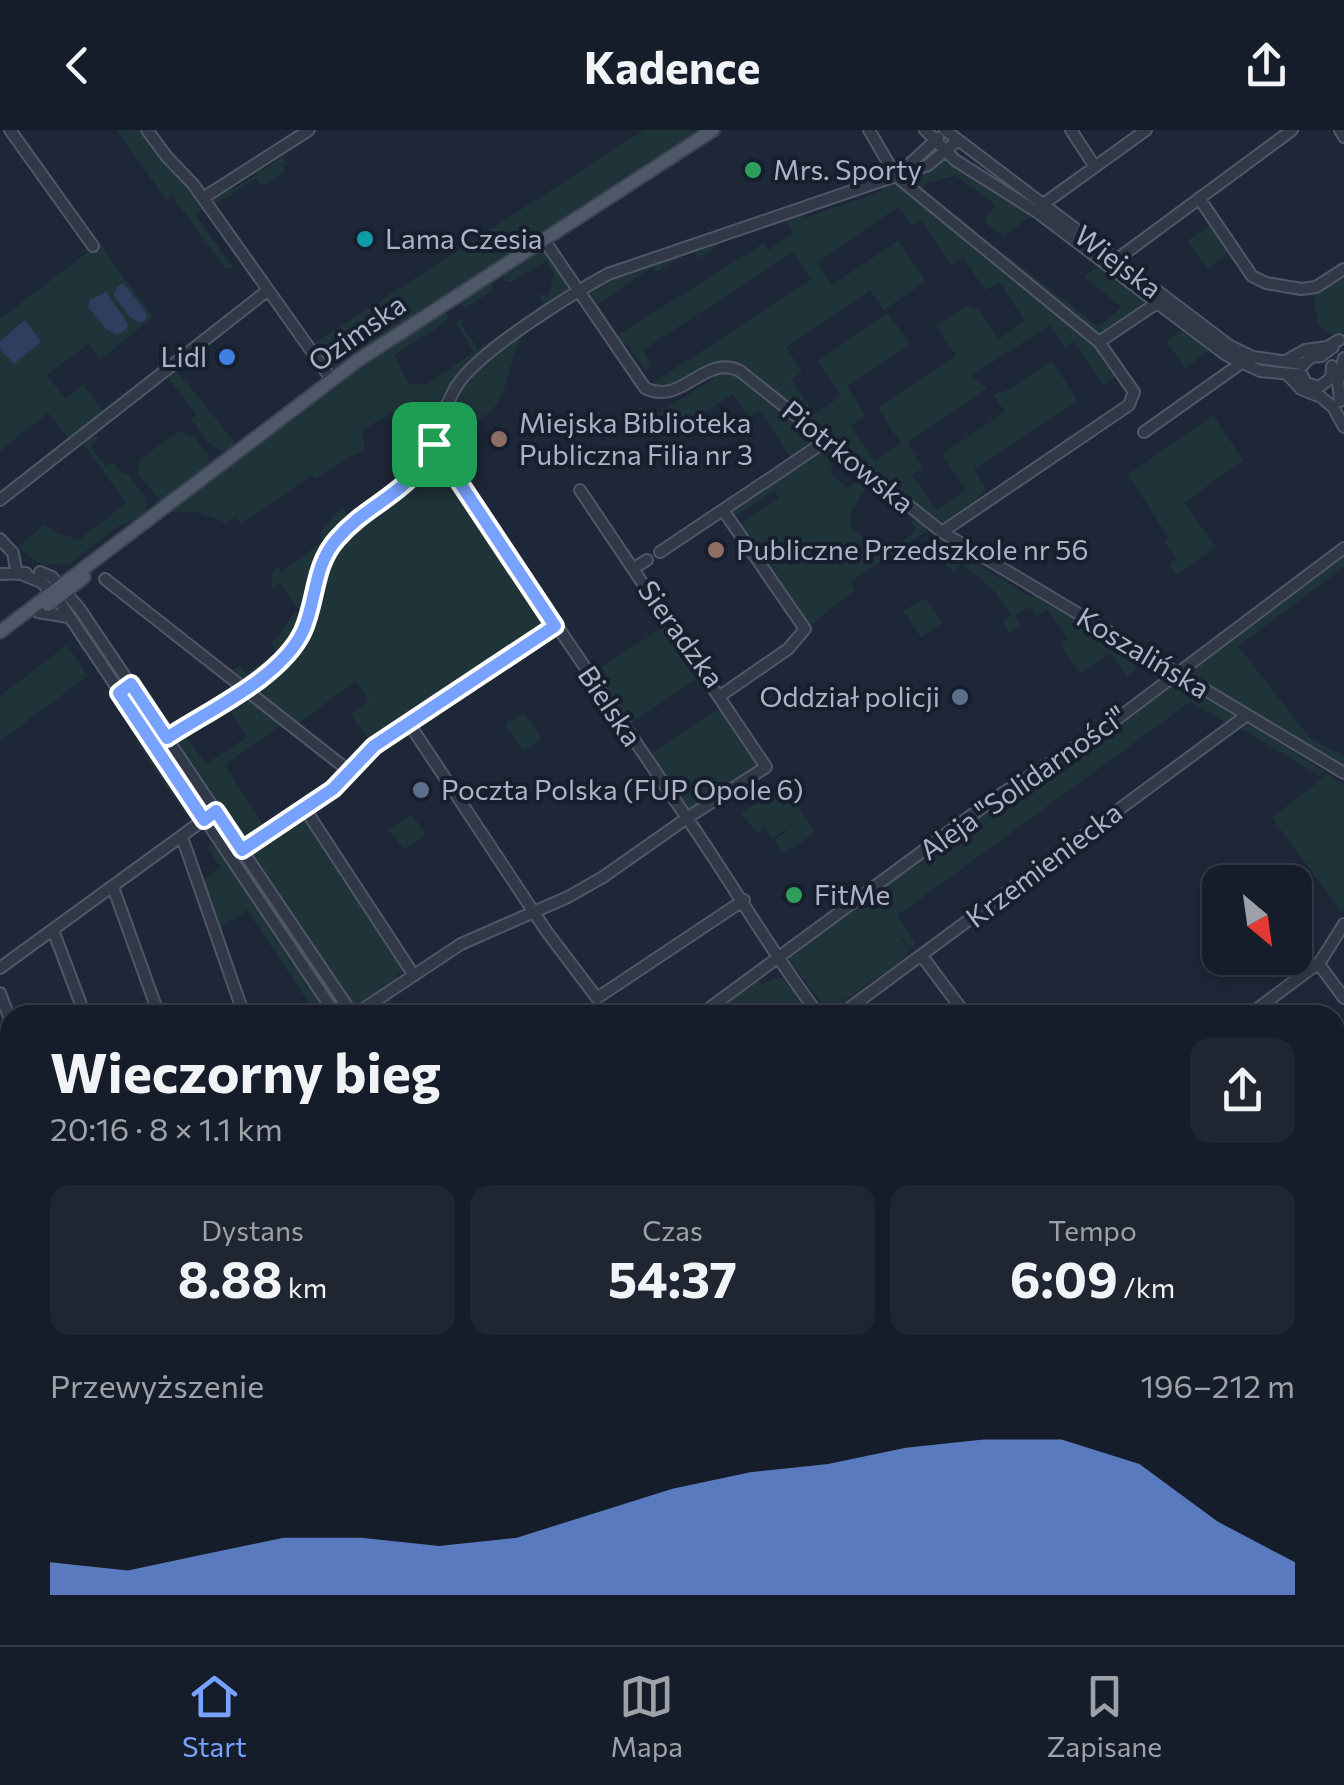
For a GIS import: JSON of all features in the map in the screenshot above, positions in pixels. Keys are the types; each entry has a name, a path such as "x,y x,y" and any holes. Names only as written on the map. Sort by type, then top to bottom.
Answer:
{"main road":[{"name":"Ozimska","path":"0,634 332,380 709,131"}],"street":[{"path":"10,130 93,246"},
{"path":"146,130 203,198 332,380"},
{"path":"203,198 310,130"},
{"path":"869,130 897,175 1100,342"},
{"name":"Wiejska","path":"925,130 946,152 1024,202 1240,364 1287,374 1302,369"},
{"path":"897,175 946,130"},
{"name":"Wiejska","path":"946,130 1230,346 1248,356 1281,360 1302,369"},
{"path":"1072,130 1095,166"},
{"path":"1042,204 1146,130"},
{"path":"1116,260 1292,130"},
{"path":"1340,130 1344,136"},
{"path":"167,738 278,664 296,642 318,573 333,543 408,484 434,444 447,402 468,370 578,290 608,274 928,165 958,140"},
{"path":"1199,198 1252,276 1301,289 1316,287 1344,269"},
{"name":"Piotrkowska","path":"544,240 646,388 662,394 673,392 714,368 731,367 942,532 1129,406 1134,392 1100,342"},
{"path":"0,500 267,291"},
{"name":"Wiejska","path":"1100,342 1157,303"},
{"path":"1281,360 1342,338"},
{"path":"1324,384 1310,385 1302,369 1311,357 1321,356 1342,338"},
{"path":"1324,384 1332,366 1344,355"},
{"path":"1344,355 1338,382 1344,426"},
{"path":"1321,356 1332,366"},
{"path":"1144,432 1240,364"},
{"path":"1287,374 1301,389 1339,406"},
{"path":"1324,384 1339,406"},
{"name":"Sieradzka","path":"660,552 827,440"},
{"name":"Bielska","path":"434,444 812,1005"},
{"name":"Sieradzka","path":"580,490 720,696 788,649 805,629 722,510"},
{"name":"Koszalińska","path":"942,532 1344,774"},
{"path":"0,538 13,553 19,574"},
{"name":"Aleja \"Solidarności\"","path":"714,1005 994,798 1101,731 1344,548"},
{"name":"Sieradzka","path":"634,568 647,560"},
{"path":"0,574 84,572 76,592 79,608"},
{"path":"38,576 79,608 346,1005"},
{"path":"38,576 36,609 68,617"},
{"path":"105,579 349,772"},
{"path":"58,592 68,617 329,1005"},
{"path":"242,850 333,789 374,746 555,626"},
{"path":"119,693 131,684"},
{"path":"368,1005 461,944 603,877 766,767 720,696"},
{"name":"Krzemieniecka","path":"854,1005 1248,715"},
{"path":"408,722 574,970 598,998 744,900"},
{"path":"305,808 413,974"},
{"path":"0,968 216,811"},
{"path":"182,837 241,1005"},
{"path":"113,886 156,1005"},
{"path":"1262,1005 1318,963 1344,924"},
{"path":"53,930 80,1005"},
{"path":"922,956 959,1005"},
{"path":"1318,963 1344,998"}],"green space":[{"path":"117,130 147,130 208,205 197,217 233,268 225,268 172,196 166,200"},
{"path":"644,130 709,130 544,239 577,290 608,274 735,233 699,259 693,250 656,272 652,267 598,304 618,335 764,243 769,250 793,233 783,216 801,208 805,218 882,191 879,181 898,175 935,142 1037,212 1003,236 984,221 996,205 955,175 925,184 922,189 1098,327 1122,307 1084,277 1104,262 1157,303 1100,341 1121,373 1103,385 1074,342 1065,347 1050,325 971,376 987,389 907,443 923,468 912,475 936,510 966,490 942,454 1005,412 993,394 1008,390 1052,361 1078,401 974,469 986,489 974,501 978,508 943,532 970,549 965,557 1031,597 1036,589 1082,617 1078,626 1138,667 1127,676 1110,653 1080,673 1060,644 1068,638 1047,609 1036,616 1030,607 1015,616 1020,626 1009,633 1002,622 1011,615 994,591 962,563 954,571 920,547 941,533 837,449 829,458 833,475 847,488 864,477 869,483 850,514 852,528 883,553 913,534 916,528 910,523 915,519 925,525 926,532 850,582 855,590 805,629 735,527 779,498 774,491 730,520 723,510 794,463 760,411 749,417 733,394 665,439 652,417 713,379 709,372 673,392 645,388 811,280 793,252 643,350 651,366 645,370 627,343 617,349 578,291 528,328 493,409 467,426 439,426 434,444 453,472 447,477 491,541 497,538 513,562 507,567 537,613 544,609 555,626 537,638 531,631 404,714 408,722 374,746 350,714 369,700 356,681 293,727 285,722 225,765 268,833 305,809 413,974 408,977 402,970 395,975 400,983 386,993 394,1005 346,1005 167,738 181,729 206,764 247,737 224,701 242,689 226,675 240,665 246,673 276,652 271,643 299,610 281,583 273,588 271,577 277,566 282,572 323,541 319,533 342,508 348,515 395,482 393,478 413,461 418,436 400,409 363,429 364,449 315,479 312,475 241,524 236,516 227,523 196,512 159,512 161,502 137,472 141,458 180,431 195,438 209,456 208,473 229,453 212,445 191,419 196,414 165,374 174,367 240,449 331,380 307,348","holes":["898,207 912,226 921,220 951,265 963,257 985,290 999,282 1025,321 999,339 978,309 969,305 937,326 956,356 878,408 901,444 875,461 851,426 866,415 847,386 910,344 888,313 818,361 841,396 815,414 791,380 802,372 786,347 870,290 884,310 926,281 898,241 832,285 817,262","546,261 554,273 549,295 539,295 544,304 478,349 460,323 466,319 461,319 456,323 474,352 426,385 408,383 394,355 446,322 448,315 436,310 463,292 460,305 466,308 493,290 492,284 482,280 502,267 504,280 511,282"]},
{"path":"281,155 288,164 283,167 286,171 262,186 256,179 213,206 212,197 228,185 232,190 257,174 254,168 262,170"},
{"path":"1215,222 1233,250 1208,268 1187,241"},
{"path":"101,242 153,317 100,360 88,344 47,375 65,399 83,385 105,413 70,440 48,413 0,451 0,319"},
{"path":"1344,269 1344,336 1339,340 1318,325 1312,287"},
{"path":"1188,326 1215,346 1185,368 1166,341"},
{"path":"1213,415 1243,460 1184,503 1216,547 1176,575 1169,564 1176,559 1165,543 1168,537 1128,475"},
{"path":"98,427 91,448 105,466 114,463 122,474 129,475 146,499 146,514 116,528 69,564 42,565 18,548 44,524 79,540 126,503 81,440"},
{"path":"1344,548 1344,567 1238,646 1310,738 1344,756 1344,773 1243,715 1232,726 1190,702 897,916 914,946 908,946 888,922 908,949 907,957 838,1005 823,1005 797,970 779,960 995,798 1175,675"},
{"path":"925,598 942,623 921,637 903,611"},
{"path":"669,623 673,628 666,634 704,689 695,680 630,724 595,675"},
{"path":"67,645 88,676 0,741 0,696"},
{"path":"719,709 759,769 686,817 654,771 650,755"},
{"path":"524,713 542,739 523,751 505,725"},
{"path":"1252,725 1323,771 1320,776 1240,728"},
{"path":"141,735 195,813 191,822 136,741"},
{"path":"1328,774 1344,784 1344,911 1312,872 1312,865 1307,865 1272,818"},
{"path":"784,785 815,833 783,854 774,841 794,824 772,839 764,828 757,833 741,813"},
{"path":"412,814 426,835 404,850 389,829"},
{"path":"211,842 227,863 232,860 329,1005 310,1005 247,910 210,935 193,887 221,868 208,848"},
{"path":"782,978 802,1005 722,1005 758,980 762,985"}],"water":[{"path":"120,284 146,312 147,318 140,323 130,317 113,294"},
{"path":"106,292 128,324 117,335 105,328 88,307 90,300"},
{"path":"25,320 41,342 14,364 0,349 0,341"}],"place":[{"name":"Mrs. Sporty","path":"753,170"},
{"name":"Lama Czesia","path":"365,239"},
{"name":"Lidl","path":"227,357"},
{"name":"Miejska Biblioteka Publiczna Filia nr 3","path":"499,439"},
{"name":"Publiczne Przedszkole nr 56","path":"716,550"},
{"name":"Oddział policji","path":"960,697"},
{"name":"Poczta Polska (FUP Opole 6)","path":"421,790"},
{"name":"FitMe","path":"794,895"}],"route":[{"path":"434,444 555,626 374,746 333,789 242,850 216,811 204,820 119,693 131,684 167,738 270,671 301,634 318,573 333,543 408,484 434,444"}]}
